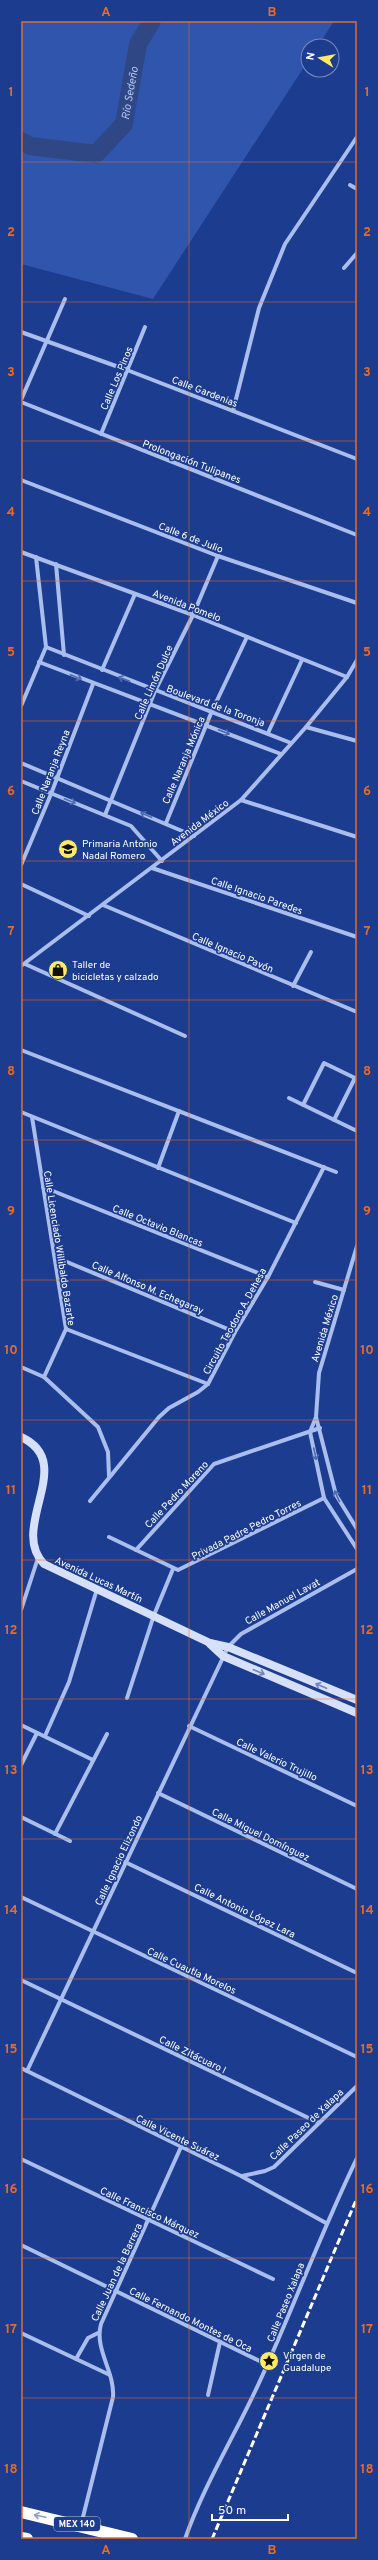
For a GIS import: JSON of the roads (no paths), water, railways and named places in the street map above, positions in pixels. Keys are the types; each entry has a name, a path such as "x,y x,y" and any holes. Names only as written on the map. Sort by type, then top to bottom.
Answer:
{"highway":[{"name":"MEX 140","path":"21,2512 81,2525 132,2539"},
{"path":"21,2538 27,2539"}],"street":[{"path":"233,411 243,364 259,308 285,244 357,137"},
{"path":"350,185 357,189"},
{"path":"344,268 357,253"},
{"path":"21,401 65,299"},
{"name":"Calle Los Pinos","path":"101,434 145,327"},
{"name":"Calle Gardenias","path":"21,332 127,370 357,459"},
{"name":"Prolongación Tulipanes","path":"21,401 101,434 357,534"},
{"name":"Calle 6 de Julio","path":"21,480 218,556 357,603"},
{"name":"Avenida Pomelo","path":"21,552 193,616 302,660 347,676"},
{"name":"Calle Limón Dulce","path":"105,815 155,691 193,616 218,556"},
{"path":"21,706 46,648 36,557"},
{"path":"56,564 64,655"},
{"path":"102,670 135,594"},
{"name":"Calle Naranja Mónica","path":"166,823 212,711 247,638"},
{"name":"Boulevard de la Toronja","path":"46,648 155,691 212,711 291,743"},
{"path":"268,733 302,660"},
{"name":"Avenida México","path":"23,965 241,800 306,727 347,676 357,660"},
{"path":"39,662 93,684 281,754"},
{"name":"Calle Naranja Reyna","path":"21,865 51,794 93,684"},
{"path":"306,727 357,741"},
{"path":"21,763 112,800 194,836"},
{"path":"21,781 131,826 162,861"},
{"path":"241,800 357,837"},
{"name":"Calle Ignacio Paredes","path":"152,868 357,937"},
{"path":"21,884 89,916"},
{"name":"Calle Ignacio Pavón","path":"103,905 357,1012"},
{"path":"294,986 311,952"},
{"path":"23,965 185,1036"},
{"path":"21,1050 336,1172"},
{"path":"303,1105 324,1063 356,1078 334,1120"},
{"path":"289,1098 357,1131"},
{"path":"158,1168 179,1111"},
{"path":"21,1112 296,1223"},
{"name":"Calle Licenciado Willibaldo Bazarte","path":"32,1117 66,1329 44,1377"},
{"name":"Circuito Teodoro A. Dehesa","path":"90,1501 159,1417 169,1408 198,1392 208,1384 235,1332 268,1277 324,1167"},
{"name":"Calle Octavio Blancas","path":"43,1187 268,1277"},
{"name":"Avenida México","path":"310,1432 316,1417 319,1373 357,1246"},
{"name":"Calle Alfonso M. Echegaray","path":"55,1257 235,1332"},
{"path":"315,1282 344,1290"},
{"path":"66,1329 208,1384"},
{"path":"21,1367 44,1377 98,1427 108,1452 109,1477"},
{"name":"Avenida México","path":"316,1417 336,1495 357,1529"},
{"name":"Calle Pedro Moreno","path":"136,1550 214,1464 320,1428"},
{"path":"310,1432 324,1498 357,1549"},
{"path":"21,1437 37,1447 45,1465 32,1538 38,1558 21,1610"},
{"name":"Privada Padre Pedro Torres","path":"173,1569 183,1569 324,1498"},
{"path":"109,1537 173,1569 154,1615 127,1698"},
{"name":"Avenida Lucas Martín","path":"38,1558 52,1568 154,1615 210,1643 228,1647 357,1700"},
{"name":"Calle Manuel Lavat","path":"223,1656 228,1647 241,1634 357,1569"},
{"path":"45,1736 69,1682 97,1589"},
{"name":"Avenida Lucas Martín","path":"210,1643 223,1656 357,1713"},
{"name":"Calle Ignacio Elizondo","path":"27,2071 223,1656"},
{"path":"21,1725 93,1760"},
{"name":"Calle Valerio Trujillo","path":"189,1726 357,1806"},
{"path":"21,1765 37,1733"},
{"path":"56,1834 107,1734"},
{"name":"Calle Miguel Domínguez","path":"158,1793 357,1889"},
{"path":"21,1817 70,1841"},
{"name":"Calle Antonio López Lara","path":"126,1862 357,1973"},
{"name":"Calle Cuautla Morelos","path":"21,1897 357,2057"},
{"name":"Calle Zitácuaro I","path":"21,1980 319,2124"},
{"name":"Calle Vicente Suárez","path":"21,2068 241,2176 326,2223"},
{"name":"Calle Paseo de Xalapa","path":"241,2176 255,2175 274,2166 357,2086"},
{"name":"Calle Juan de la Barrera","path":"81,2525 113,2397 114,2386 98,2332 181,2147"},
{"name":"Calle Paseo Xalapa","path":"185,2539 198,2505 268,2365 326,2223 357,2158"},
{"name":"Calle Francisco Márquez","path":"21,2159 273,2279"},
{"name":"Calle Fernando Montes de Oca","path":"21,2244 268,2365"},
{"path":"76,2359 88,2338 98,2332"},
{"path":"21,2333 110,2375"},
{"path":"208,2395 220,2342"}],"waterway":[{"name":"Río Sedeño","path":"21,141 30,146 96,154 124,124 138,44 152,21"}],"railway":[{"path":"212,2539 357,2198"}],"place":[{"name":"Primaria Antonio Nadal Romero","path":"68,849"},
{"name":"Taller de bicicletas y calzado","path":"58,970"},
{"name":"Virgen de Guadalupe","path":"269,2361"}]}
